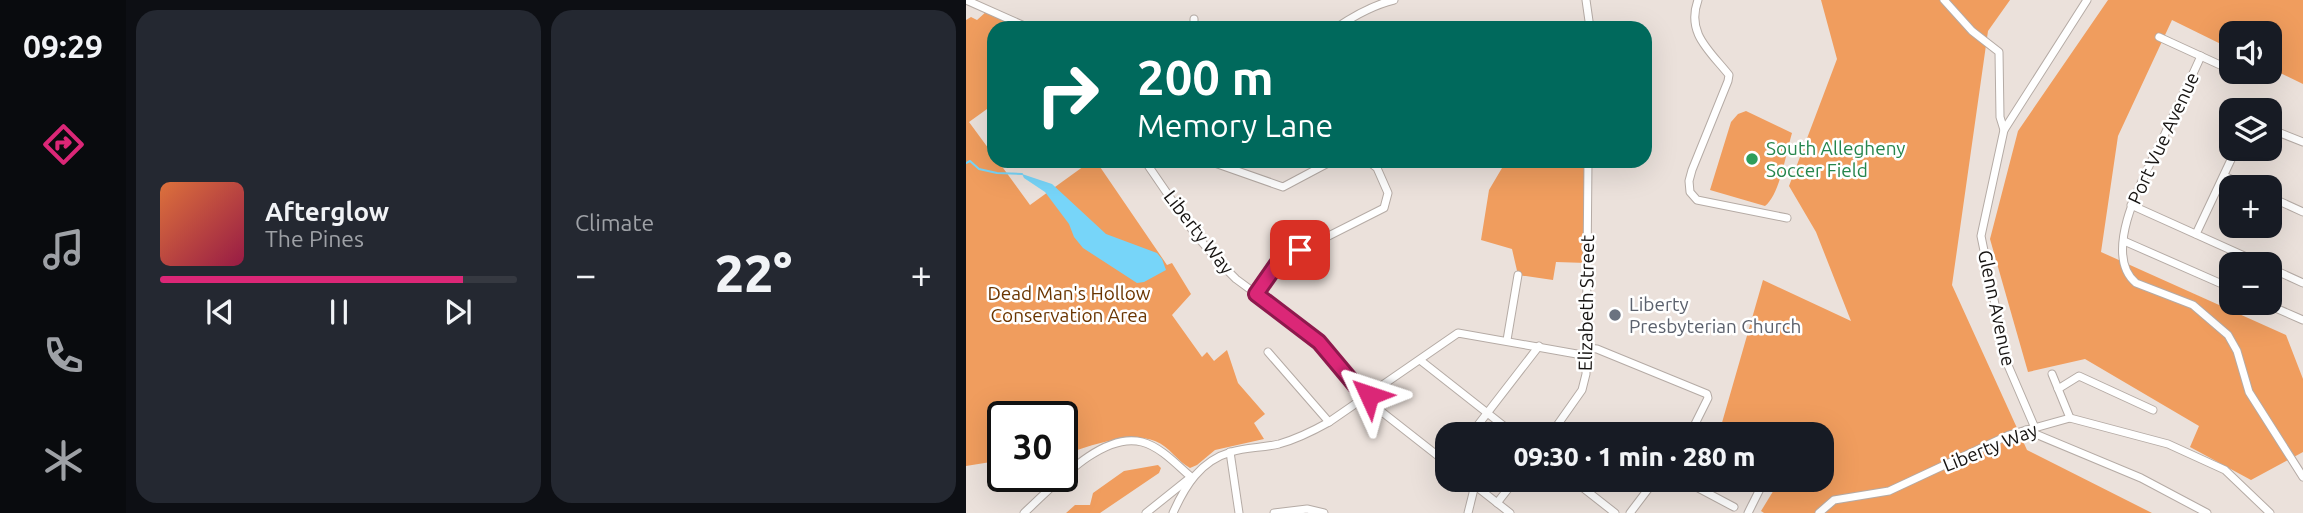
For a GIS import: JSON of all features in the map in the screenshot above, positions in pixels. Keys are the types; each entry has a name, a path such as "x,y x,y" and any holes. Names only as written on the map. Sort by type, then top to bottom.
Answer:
{"street":[{"path":"1347,21 1367,9 1394,0"},
{"path":"1587,0 1589,21"},
{"path":"1698,0 1693,26 1728,75 1728,81 1692,170 1690,192 1697,200 1787,218"},
{"name":"Glenn Avenue","path":"1944,0 1972,31 1999,52 2000,117 2004,130 1981,236 2007,363 2031,429"},
{"path":"2004,130 2087,0"},
{"path":"966,1 1013,21"},
{"path":"2158,37 2219,64"},
{"name":"Port Vue Avenue","path":"2201,56 2131,205 2124,241 2124,259 2131,278 2136,283 2193,305 2228,335 2249,391 2303,477"},
{"path":"2282,134 2303,142"},
{"name":"Liberty Way","path":"1150,168 1209,251 1236,279 1319,342 1365,397 1435,453"},
{"path":"1229,168 1283,187 1319,168"},
{"path":"1256,294 1279,261 1384,208 1388,193 1377,168"},
{"name":"Elizabeth Street","path":"1559,422 1582,390 1588,352 1588,168"},
{"path":"2196,234 2219,186"},
{"path":"2282,202 2303,212"},
{"path":"2131,205 2236,252"},
{"path":"2124,241 2219,283"},
{"path":"2282,273 2303,283"},
{"path":"1507,340 1518,275"},
{"path":"2282,311 2303,320"},
{"path":"1146,513 1216,458 1230,452 1281,444 1307,434 1329,422 1458,333 1588,352 1597,349 1703,393 1708,398 1696,422"},
{"path":"1480,422 1539,346"},
{"path":"1268,352 1329,422"},
{"path":"1420,360 1499,422"},
{"path":"2052,374 2070,418 2168,444 2225,470 2270,513"},
{"path":"2058,389 2079,376 2153,410"},
{"name":"Liberty Way","path":"1819,513 1834,500 1889,491 1984,446 2070,418"},
{"path":"2031,429 2141,478 2207,513"},
{"path":"1024,513 1095,452 1113,442 1132,441 1151,446 1168,456 1191,477"},
{"path":"1230,452 1239,513"},
{"path":"1173,513 1191,477"},
{"path":"1468,513 1473,492"},
{"path":"1484,492 1510,513"},
{"path":"1497,503 1506,492"},
{"path":"1590,492 1615,513"},
{"path":"1630,513 1646,492"},
{"path":"1706,492 1734,507"},
{"path":"1748,513 1758,492"},
{"path":"1274,513 1307,509 1324,513"}],"green space":[{"path":"1821,0 2010,0 1988,31 1952,285 2027,450 2152,513 1761,511 1773,492 1834,492 1834,422 1722,422 1763,280 1851,321 1816,232 1789,186 1837,59"},
{"path":"2108,0 2303,0 2303,84 2282,74 2282,21 2219,21 2219,43 2172,20 2118,136 2101,252 2219,305 2219,315 2241,315 2286,335 2303,379 2303,452 2251,480 2190,447 2199,426 2085,359 2028,372 1990,239 2018,131"},
{"name":"Dead Man's Hollow Conservation Area","path":"987,11 1009,21 987,21 987,109 969,122 987,146 987,168 1003,168 1030,205 1081,168 1101,168 1167,265 1172,263 1191,294 1172,315 1202,357 1207,352 1214,361 1227,350 1238,383 1265,414 1254,423 1264,439 1215,450 1190,468 1160,444 1145,438 1108,441 1078,450 1078,401 987,401 987,463 966,466 966,20 971,17 977,20"},
{"name":"South Allegheny Soccer Field","path":"1746,111 1792,133 1779,183 1765,206 1710,190 1731,122 1738,114"},
{"path":"1502,168 1588,168 1587,263 1556,262 1553,280 1518,275 1512,249 1481,240 1489,190"},
{"path":"1158,465 1161,468 1159,473 1100,513 1066,513 1075,505 1090,505 1093,493 1124,471"}],"water":[{"path":"1022,174 1052,184 1106,234 1157,253 1166,270 1137,283 1083,248 1045,192"}],"waterway":[{"path":"966,163 970,161 979,169 997,173 1022,174"}],"place":[{"name":"South Allegheny Soccer Field","path":"1752,159"},
{"name":"Liberty Presbyterian Church","path":"1615,315"}],"route":[{"path":"1300,250 1279,261 1256,294 1312,335 1365,397 1369,395"}]}
